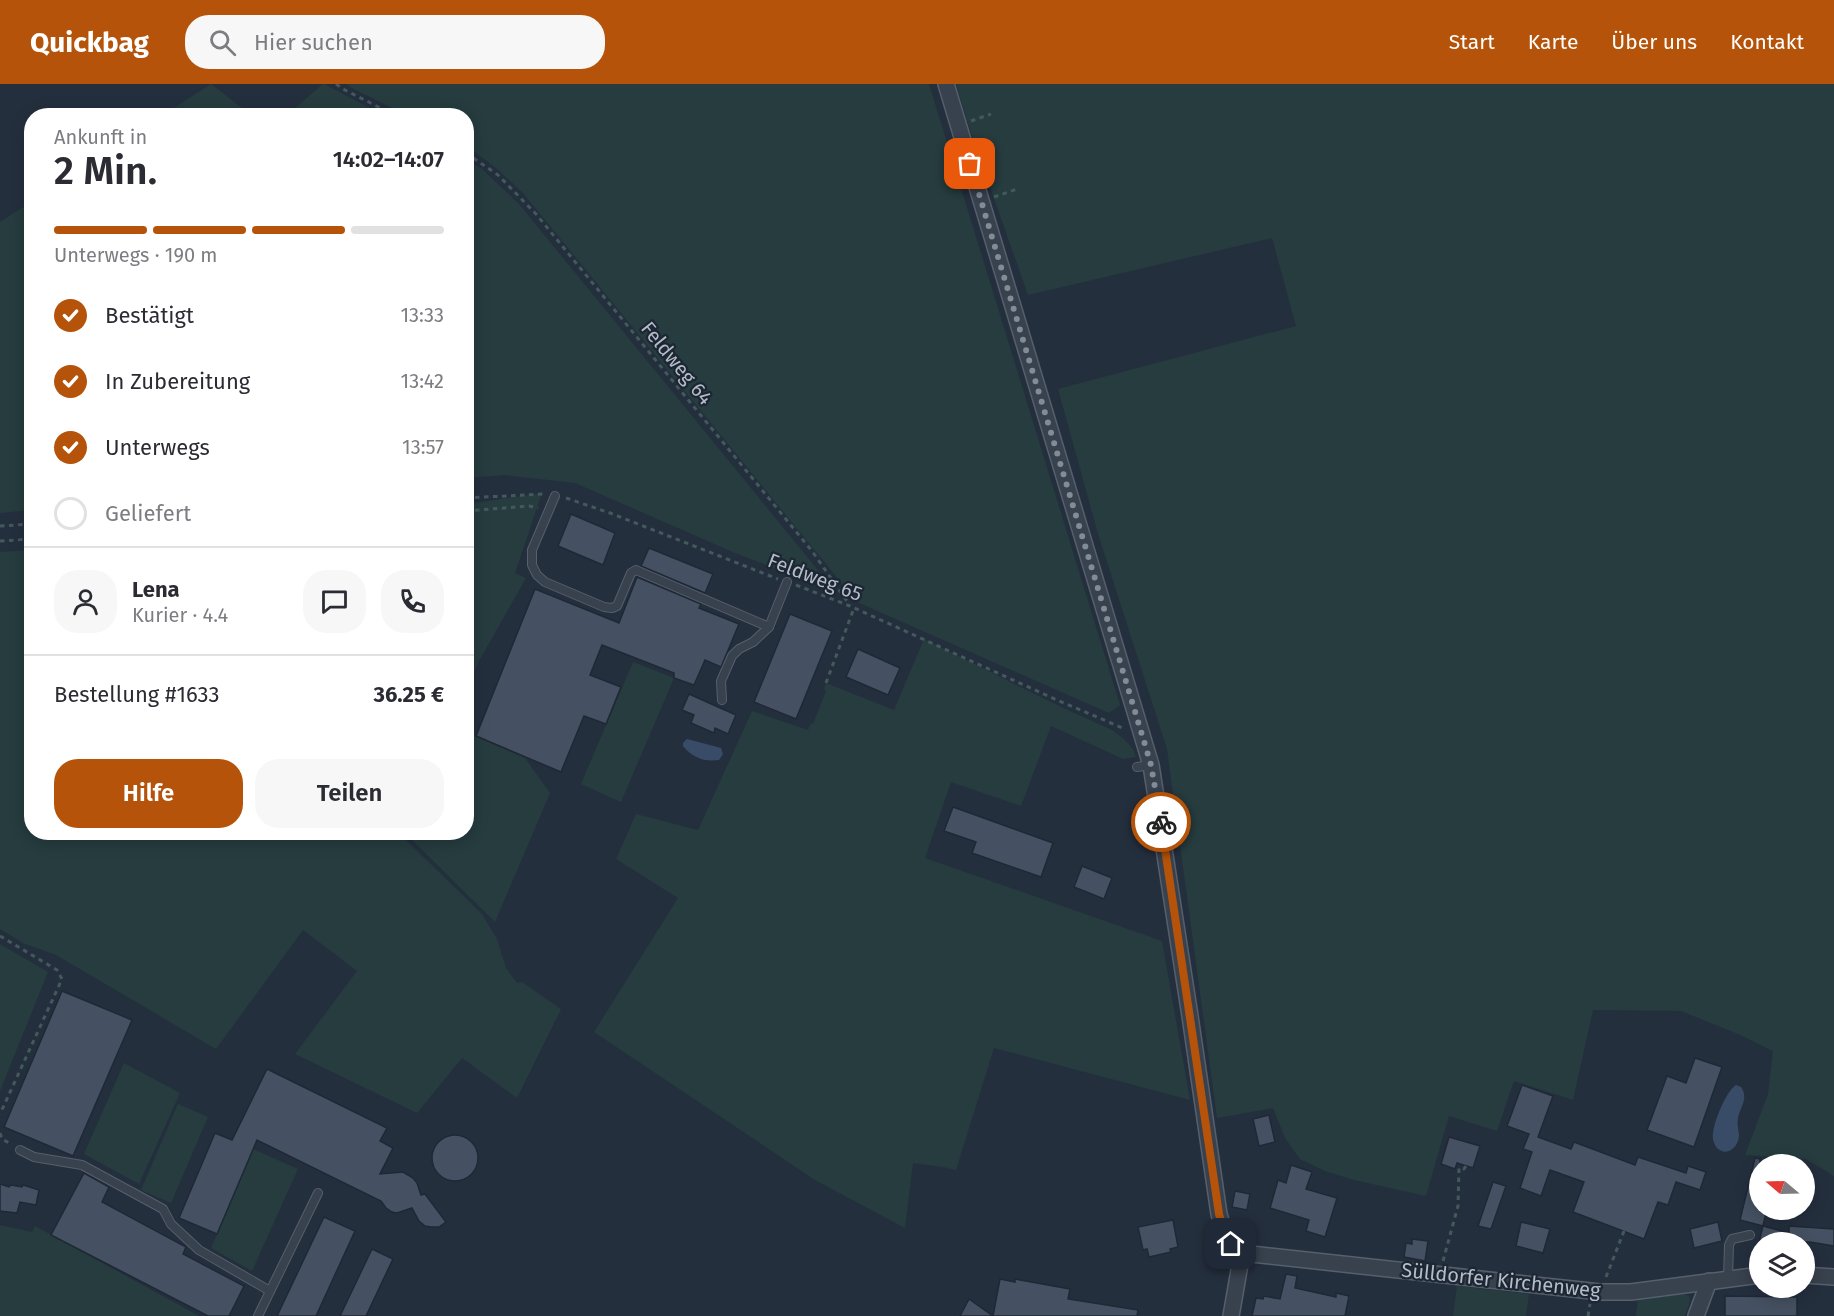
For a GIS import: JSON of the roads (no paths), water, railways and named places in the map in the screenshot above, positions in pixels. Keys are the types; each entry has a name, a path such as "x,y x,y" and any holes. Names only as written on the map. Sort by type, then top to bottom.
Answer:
{"street":[{"path":"945,84 1142,732 1144,766 1187,994 1219,1214 1224,1232 1231,1244 1242,1253 1231,1316"},
{"name":"Sülldorfer Kirchenweg","path":"1242,1253 1600,1292 1631,1292 1749,1276"},
{"path":"1815,1276 1834,1277"},
{"path":"1696,1316 1709,1281"}],"lane":[{"path":"555,496 532,550 532,565 537,575 545,582 612,609 617,606 631,573 636,570 769,627"},
{"path":"722,700 721,681 732,656 739,649 753,642 769,627 787,582"},
{"path":"20,1150 34,1157 82,1165 163,1209 171,1224 198,1250 270,1291"},
{"path":"258,1316 318,1193"},
{"path":"1728,1279 1732,1239 1749,1235"}],"water":[{"path":"687,739 721,748 723,754 719,760 699,758 683,746"},
{"path":"1736,1085 1741,1087 1744,1095 1738,1121 1739,1138 1732,1149 1724,1152 1717,1148 1713,1133 1724,1102"}]}
